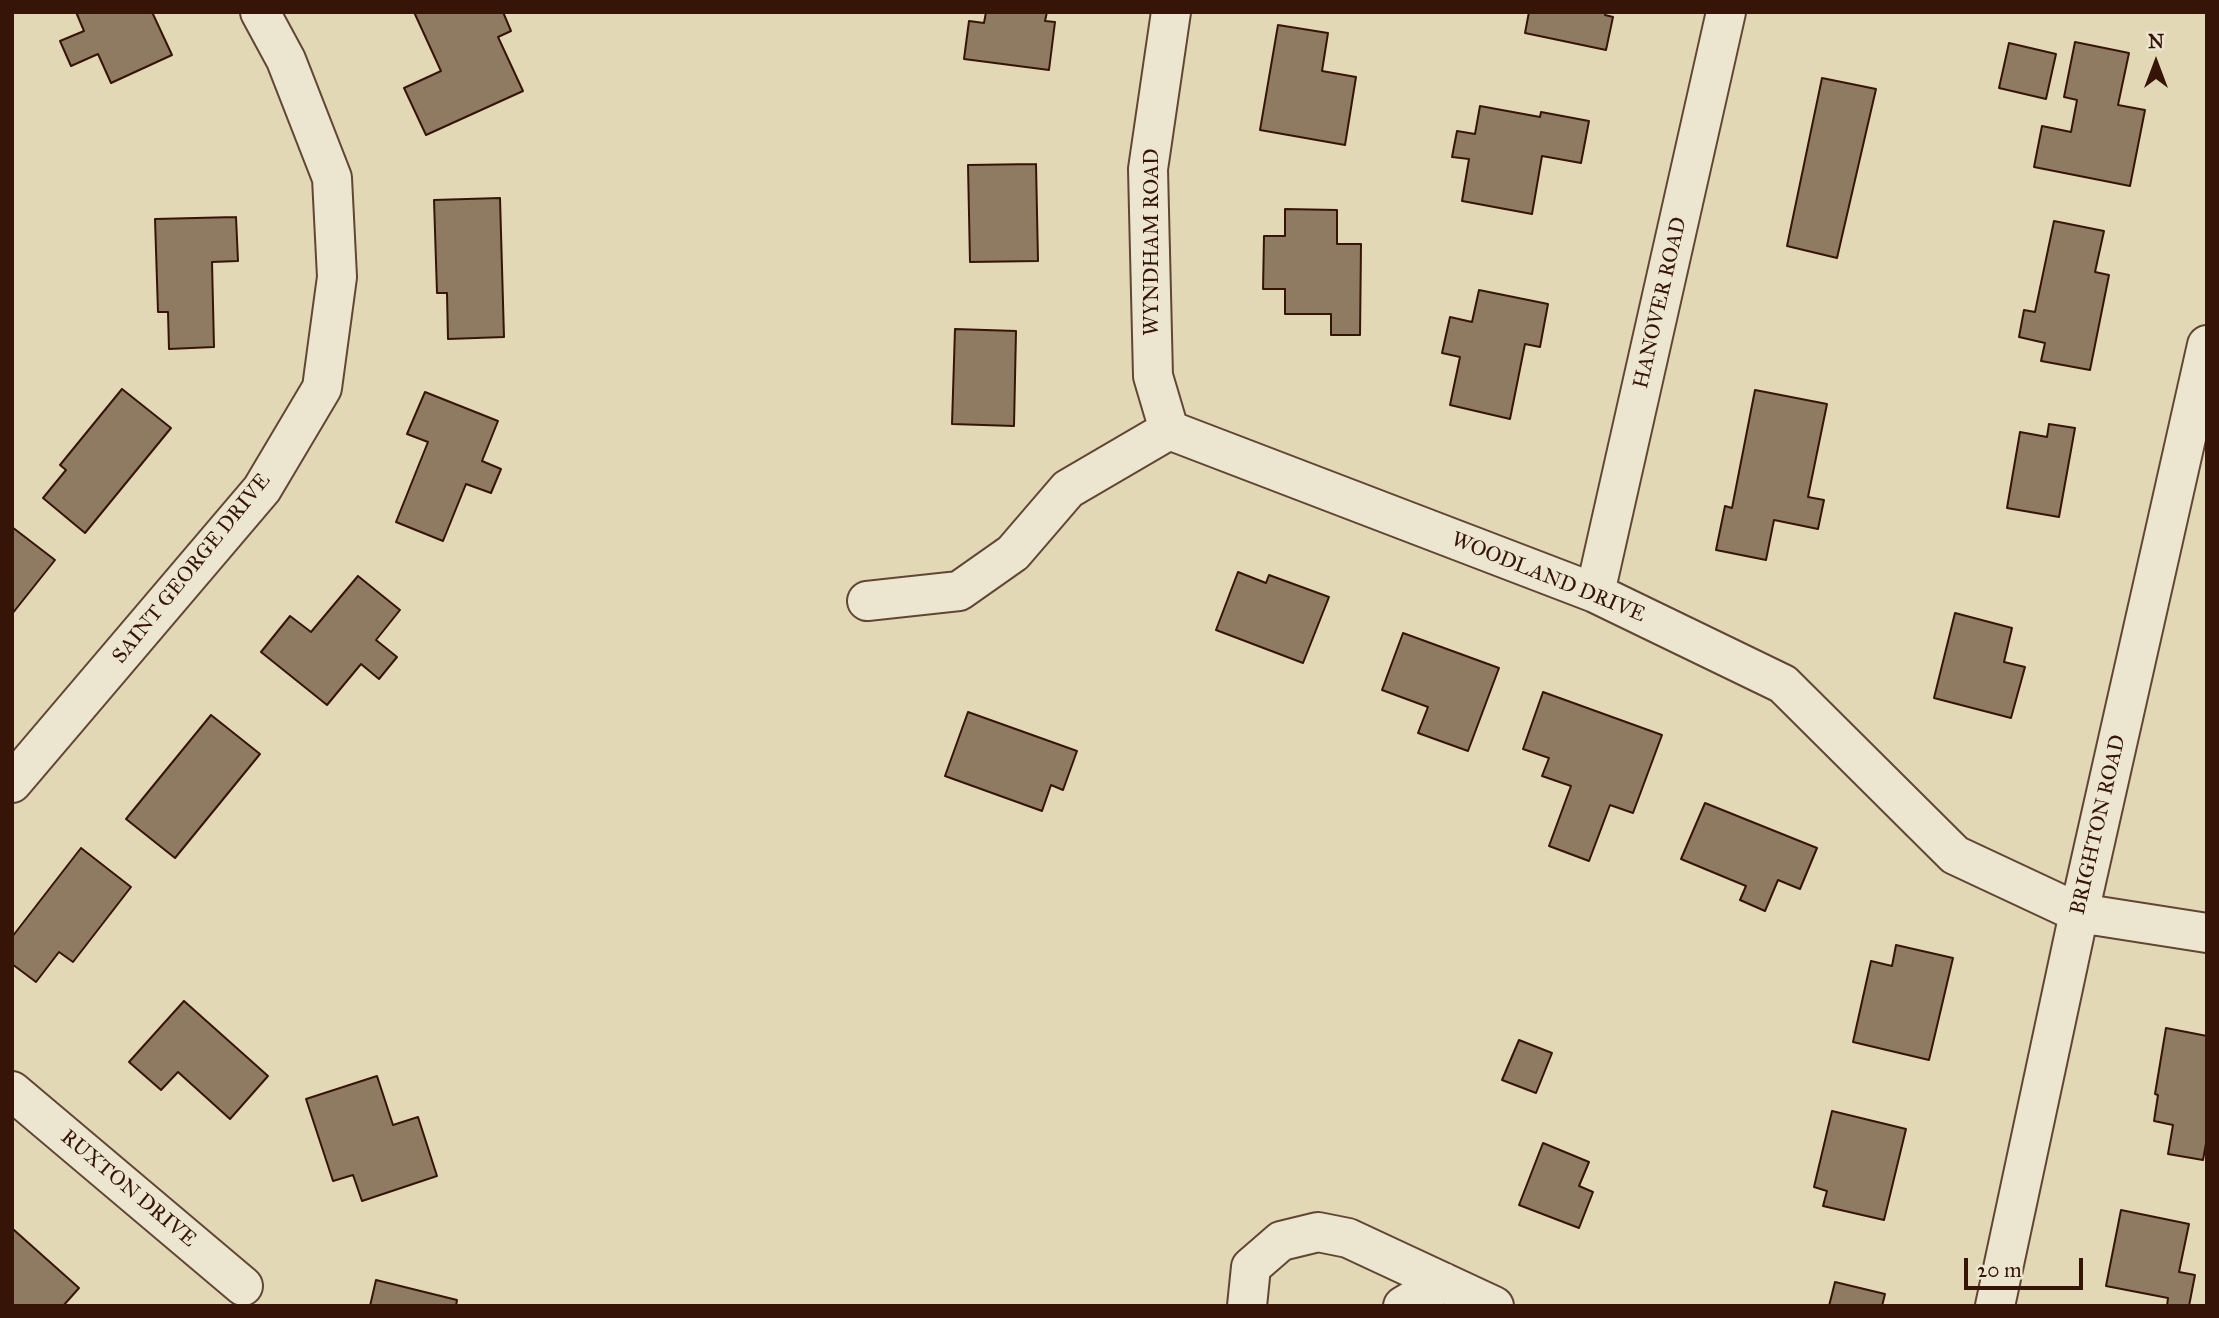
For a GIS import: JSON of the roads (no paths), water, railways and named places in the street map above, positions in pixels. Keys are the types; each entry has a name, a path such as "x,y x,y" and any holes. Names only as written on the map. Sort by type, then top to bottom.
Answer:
{"street":[{"name":"SAINT GEORGE DRIVE","path":"12,783 262,489 322,388 337,277 332,178 286,60 260,12"},
{"name":"WYNDHAM ROAD","path":"1169,430 1153,376 1148,169 1171,12"},
{"name":"HANOVER ROAD","path":"1595,593 1726,12"},
{"name":"BRIGHTON ROAD","path":"1995,1306 2079,913 2207,345"},
{"name":"WOODLAND DRIVE","path":"1169,430 1595,593 1783,684 1955,855 2079,913 2207,933"},
{"path":"867,601 959,591 1013,552 1068,489 1169,430"},
{"name":"RUXTON DRIVE","path":"12,1091 243,1286"},
{"path":"1247,1306 1251,1267 1281,1241 1318,1232 1348,1237 1467,1293"},
{"path":"1403,1306 1467,1293"}]}
